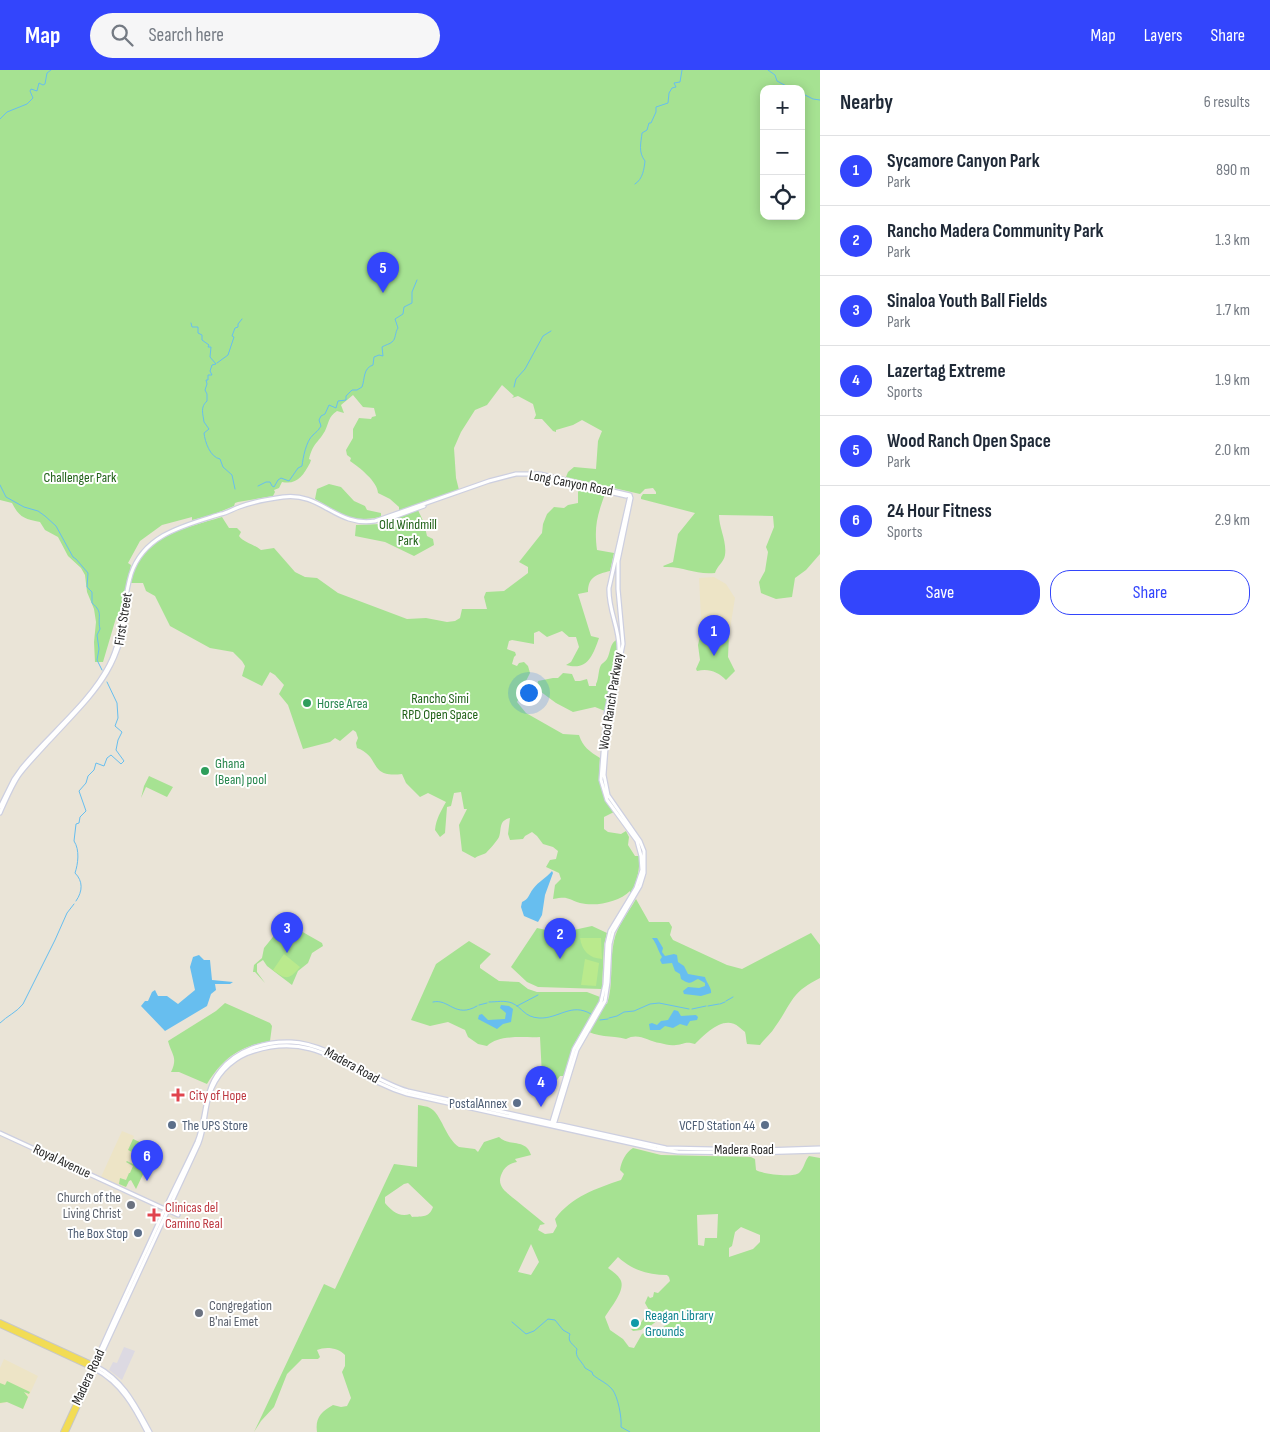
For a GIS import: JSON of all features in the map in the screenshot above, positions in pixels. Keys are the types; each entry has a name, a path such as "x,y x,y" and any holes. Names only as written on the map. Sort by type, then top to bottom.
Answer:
{"main road":[{"name":"Long Canyon Road","path":"129,586 132,571 142,554 152,544 172,531 251,503 292,496 301,497 314,501 347,520 366,522 379,520 489,481 516,474 545,475 630,495"},
{"name":"Wood Ranch Parkway","path":"552,1125 574,1049 601,1002 606,946 610,931 636,888 642,870 642,856 637,841 608,800 601,776 606,714 619,650 619,639 610,604 609,588 630,495"},
{"name":"Wood Ranch Parkway","path":"552,1125 576,1054 604,1001 608,982 610,944 613,932 640,886 644,873 644,851 640,841 608,795 604,776 608,721 622,650 618,561 631,498 630,495"},
{"name":"First Street","path":"0,807 20,769 90,693 105,672 114,654 120,635 129,586"},
{"name":"First Street","path":"0,813 13,785 24,769 92,694 110,670 123,636 129,586"},
{"name":"Madera Road","path":"65,1432 199,1135 209,1090 219,1072 228,1062 242,1052 276,1042 296,1042 317,1046 382,1082 408,1092 552,1125"},
{"name":"Madera Road","path":"166,1210 202,1136 209,1098 218,1078 238,1058 270,1046 292,1045 315,1049 381,1085 398,1092 666,1148 820,1150"},
{"name":"Royal Avenue","path":"0,1133 178,1215"},
{"path":"179,1185 186,1169 185,1167"},
{"path":"0,1324 111,1375 122,1385 135,1405 148,1432"}],"shaded area":[{"path":"714,577 726,584 735,598 729,635 697,632 701,617 699,578"},
{"path":"122,1131 134,1136 133,1139 155,1149 136,1189 131,1180 125,1188 101,1177"},
{"path":"124,1347 135,1351 122,1380 109,1370 113,1362 117,1363"},
{"path":"4,1359 38,1376 23,1409 8,1402 0,1404 0,1368"}],"green space":[{"name":"Challenger Park","path":"0,70 820,70 820,554 806,570 795,578 792,597 776,599 761,593 759,582 765,571 768,552 766,547 774,527 773,516 719,515 725,555 715,573 701,573 664,567 673,562 678,534 695,513 641,499 643,494 656,494 653,488 645,489 640,494 566,477 568,472 574,467 596,469 598,441 602,431 582,420 556,430 556,432 553,431 542,419 534,419 536,415 533,404 518,396 512,398 514,396 502,385 487,405 475,410 461,432 454,448 456,478 459,490 399,511 399,507 390,499 378,493 372,480 350,461 351,458 347,455 346,450 353,438 353,429 359,418 371,419 376,416 374,408 363,407 353,395 341,405 344,413 337,411 330,418 325,431 312,450 309,459 311,460 310,463 305,472 296,481 282,482 279,488 274,490 273,496 238,502 234,506 212,515 192,520 192,517 162,525 140,541 128,563 131,565 120,625 116,618 103,662 95,662 96,622 94,609 87,592 85,575 81,568 68,556 58,537 45,530 40,522 23,517 12,503 0,500"},
{"path":"329,484 341,487 354,501 365,506 367,510 381,513 381,517 370,519 353,518 339,513 315,499 317,489"},
{"name":"Rancho Simi RPD Open Space","path":"583,490 605,494 597,522 597,550 614,553 610,571 594,577 588,587 588,592 578,594 591,636 599,638 592,656 585,664 580,666 566,665 571,662 579,647 576,637 569,637 562,631 547,637 539,631 534,633 534,644 512,640 509,641 507,649 515,652 516,655 512,664 517,666 519,663 524,662 528,666 530,673 525,683 526,694 521,695 517,702 526,713 563,734 579,735 582,743 600,758 599,773 601,786 609,806 614,812 604,817 604,829 608,832 621,834 626,831 629,837 628,845 635,856 639,856 638,876 630,894 630,891 620,898 607,903 586,904 565,898 553,899 555,885 561,879 559,873 546,867 550,860 556,859 558,851 553,847 543,844 532,832 523,839 510,840 508,834 510,818 502,823 499,837 486,853 475,858 462,851 459,825 467,809 464,809 461,792 454,793 451,806 447,807 445,833 440,837 435,830 439,815 446,802 428,793 420,797 406,783 402,774 384,773 379,770 370,756 357,748 358,738 353,730 340,741 335,738 330,742 303,749 288,705 279,694 284,685 275,675 270,672 262,686 242,676 245,666 233,652 210,648 170,626 155,596 146,591 143,583 131,583 136,567 144,555 165,537 222,517 229,528 237,528 241,532 239,536 244,540 261,550 274,548 295,572 305,577 317,578 338,593 407,619 426,618 447,622 455,621 460,618 462,609 487,609 484,597 486,592 504,591 528,573 528,567 519,562 542,533 547,514 554,507 564,508 578,503 578,491"},
{"name":"Old Windmill Park","path":"418,510 427,536 433,539 434,545 414,556 385,542 355,536 356,525 382,524"},
{"path":"703,621 726,626 724,634 729,635 728,657 735,671 726,680 713,671 697,671 696,669 700,660 698,645 701,632 706,633 708,624"},
{"path":"618,639 618,650 605,711 595,707 573,712 556,703 537,689 538,681 558,678 563,673 572,674 575,681 587,679 589,686 596,686 601,664 607,659 613,643"},
{"path":"149,776 173,787 167,797 146,787 141,798"},
{"path":"636,899 649,922 669,922 672,927 670,935 673,940 727,965 742,969 811,933 820,945 820,978 810,983 797,994 773,1030 760,1045 747,1044 745,1032 733,1024 727,1023 715,1027 695,1044 674,1045 635,1036 626,1039 599,1035 583,1029 573,1046 564,1076 560,1076 557,1080 542,1076 540,1037 505,1038 492,1042 487,1046 478,1044 468,1037 465,1030 448,1022 430,1026 411,1020 436,964 469,941 491,954 480,965 480,968 499,981 519,982 528,989 537,992 587,992 600,997 599,1002 607,1004 615,935"},
{"path":"285,922 322,943 323,946 312,953 308,963 298,971 292,985 267,966 263,960 257,964 257,972 265,983 253,972 254,965 262,958 264,948"},
{"path":"592,926 607,933 604,945 602,989 538,987 527,982 511,967 537,928 560,933"},
{"path":"580,938 601,938 602,959 587,953 582,947"},
{"path":"284,954 300,967 287,977 281,976 273,970"},
{"path":"585,959 599,963 596,986 581,985"},
{"path":"225,1003 270,1023 272,1026 270,1041 249,1046 233,1055 226,1060 207,1084 179,1072 171,1072 174,1056 168,1041 216,1011"},
{"path":"418,1105 434,1111 454,1143 459,1147 475,1149 478,1152 484,1142 499,1137 508,1142 525,1146 531,1155 515,1159 517,1162 508,1165 503,1171 500,1182 506,1192 545,1224 540,1225 538,1230 545,1234 553,1233 557,1226 555,1219 561,1211 577,1199 594,1190 621,1180 624,1174 620,1170 621,1164 633,1148 661,1155 751,1157 755,1159 756,1170 778,1175 799,1173 809,1156 820,1158 820,1432 317,1432 318,1419 325,1410 333,1405 347,1406 351,1398 342,1372 345,1366 345,1355 336,1349 328,1348 317,1350 320,1357 318,1359 302,1359 287,1374 274,1407 254,1432 324,1284 335,1289 394,1164 417,1167","holes":["408,1183 433,1207 430,1213 419,1217 412,1217 410,1214 402,1215 393,1211 385,1203 385,1197","718,1214 717,1238 705,1238 704,1246 698,1245 697,1215","741,1227 760,1235 760,1242 753,1249 729,1257 729,1248 732,1246 735,1232","531,1244 539,1262 531,1275 518,1272","618,1257 641,1271 667,1275 670,1281 658,1293 654,1292 653,1297 650,1298 648,1296 645,1303 649,1310 637,1329 631,1329 633,1331 641,1330 658,1320 669,1321 670,1323 656,1331 654,1331 655,1329 645,1335 644,1333 642,1334 634,1348 629,1347 623,1339 610,1330 605,1317 620,1293 622,1283 616,1274 608,1268"]},
{"path":"133,1139 155,1149 136,1189 131,1180 126,1187 119,1184 120,1178 126,1180 133,1166 126,1162 133,1164 137,1156 140,1156 128,1150"},
{"path":"7,1381 30,1392 29,1394 24,1392 28,1397 23,1409 7,1402 0,1403 0,1383 5,1385"}],"water":[{"path":"552,871 553,873 545,895 542,915 538,922 524,916 521,907 522,902 528,898 535,886"},
{"path":"652,938 657,938 665,956 677,955 678,962 684,966 688,974 705,977 711,993 701,996 684,994 683,991 688,987 699,988 705,986 705,983 698,979 690,983 687,982 681,979 680,974 675,971 672,963 662,964 660,960 662,957"},
{"path":"199,955 204,960 210,960 212,980 233,982 230,984 215,984 216,990 211,994 207,1006 165,1031 141,1006 145,1001 148,1001 155,990 158,996 167,996 178,1004 195,990 190,967 193,957"},
{"path":"501,1005 509,1006 513,1009 511,1022 503,1024 497,1029 478,1019 479,1015 482,1014 488,1020 505,1019 506,1013 500,1008"},
{"path":"674,1010 678,1011 681,1016 696,1015 698,1017 697,1020 690,1021 687,1026 680,1024 673,1028 665,1026 660,1030 650,1030 649,1024 657,1025 661,1021 668,1020"}],"waterway":[{"path":"0,119 7,112 27,104 33,98 31,89 37,91 39,83 45,84 47,73 51,70"},
{"path":"635,184 641,177 645,164 641,151 642,133 647,130 649,123 651,123 656,107 668,103 669,93 672,88 676,87 674,83 680,82 682,70"},
{"path":"768,70 775,75 777,81 784,85"},
{"path":"805,95 820,100"},
{"path":"258,486 270,482 274,487 281,478 289,481 298,468 302,466 308,441 321,426 319,420 325,414 329,405 336,408 338,401 346,400 346,396 352,390 362,387 366,371 373,365 374,357 383,356 382,347 393,341 398,328 395,319 403,314 404,307 412,303 412,292 417,280"},
{"path":"217,363 228,355 235,328 238,327 242,319"},
{"path":"191,323 192,327 198,327 198,333 202,335 202,340 209,345 208,347 211,347 210,357 216,364 212,365 210,371 212,375 208,375 208,380 206,380 207,401 203,406 204,422 209,429 204,433 206,441 213,455 220,459 223,467 232,475 235,489"},
{"path":"514,387 516,379 525,369 543,336 551,331"},
{"path":"0,485 6,497 24,507 38,511 56,526 73,557 88,573 87,587 92,592 92,603 99,612 100,629 97,635 99,649 97,660 102,670"},
{"path":"76,901 80,894 81,886 80,879 75,873 78,853 74,841 76,824 79,823 80,817 86,811 79,791 94,770 96,763 104,766 107,758 111,755 121,764 124,761 116,750 122,732 115,726 118,718 117,703 107,682"},
{"path":"0,1023 23,1004 67,913 74,904"},
{"path":"517,1006 538,995"},
{"path":"726,1001 733,997"},
{"path":"489,1002 503,1001 512,1003 530,1016 539,1018 546,1018 571,1010 584,1011 591,1014"},
{"path":"433,1002 444,1003 463,1010 477,1006"},
{"path":"720,1004 725,1002"},
{"path":"479,1005 487,1003"},
{"path":"609,1018 650,1004 659,1003 689,1009"},
{"path":"708,1006 719,1004"},
{"path":"692,1009 706,1006"},
{"path":"600,1020 608,1019"},
{"path":"512,1322 526,1334 534,1331 548,1319 555,1320 563,1330 570,1334 570,1341 577,1349 577,1357 585,1368 612,1389 619,1407 621,1427 630,1432"}],"place":[{"name":"Wood Ranch Open Space","path":"383,293"},
{"name":"Sycamore Canyon Park","path":"714,656"},
{"name":"Horse Area","path":"307,703"},
{"name":"Ghana (Bean) pool","path":"205,771"},
{"name":"Sinaloa Youth Ball Fields","path":"287,953"},
{"name":"Rancho Madera Community Park","path":"560,959"},
{"name":"City of Hope","path":"178,1095"},
{"name":"PostalAnnex","path":"517,1103"},
{"name":"Lazertag Extreme","path":"541,1107"},
{"name":"The UPS Store","path":"172,1125"},
{"name":"VCFD Station 44","path":"765,1125"},
{"name":"24 Hour Fitness","path":"147,1181"},
{"name":"Church of the Living Christ","path":"131,1205"},
{"name":"Clinicas del Camino Real","path":"154,1215"},
{"name":"The Box Stop","path":"138,1233"},
{"name":"Congregation B'nai Emet","path":"199,1313"},
{"name":"Reagan Library Grounds","path":"635,1323"}]}
